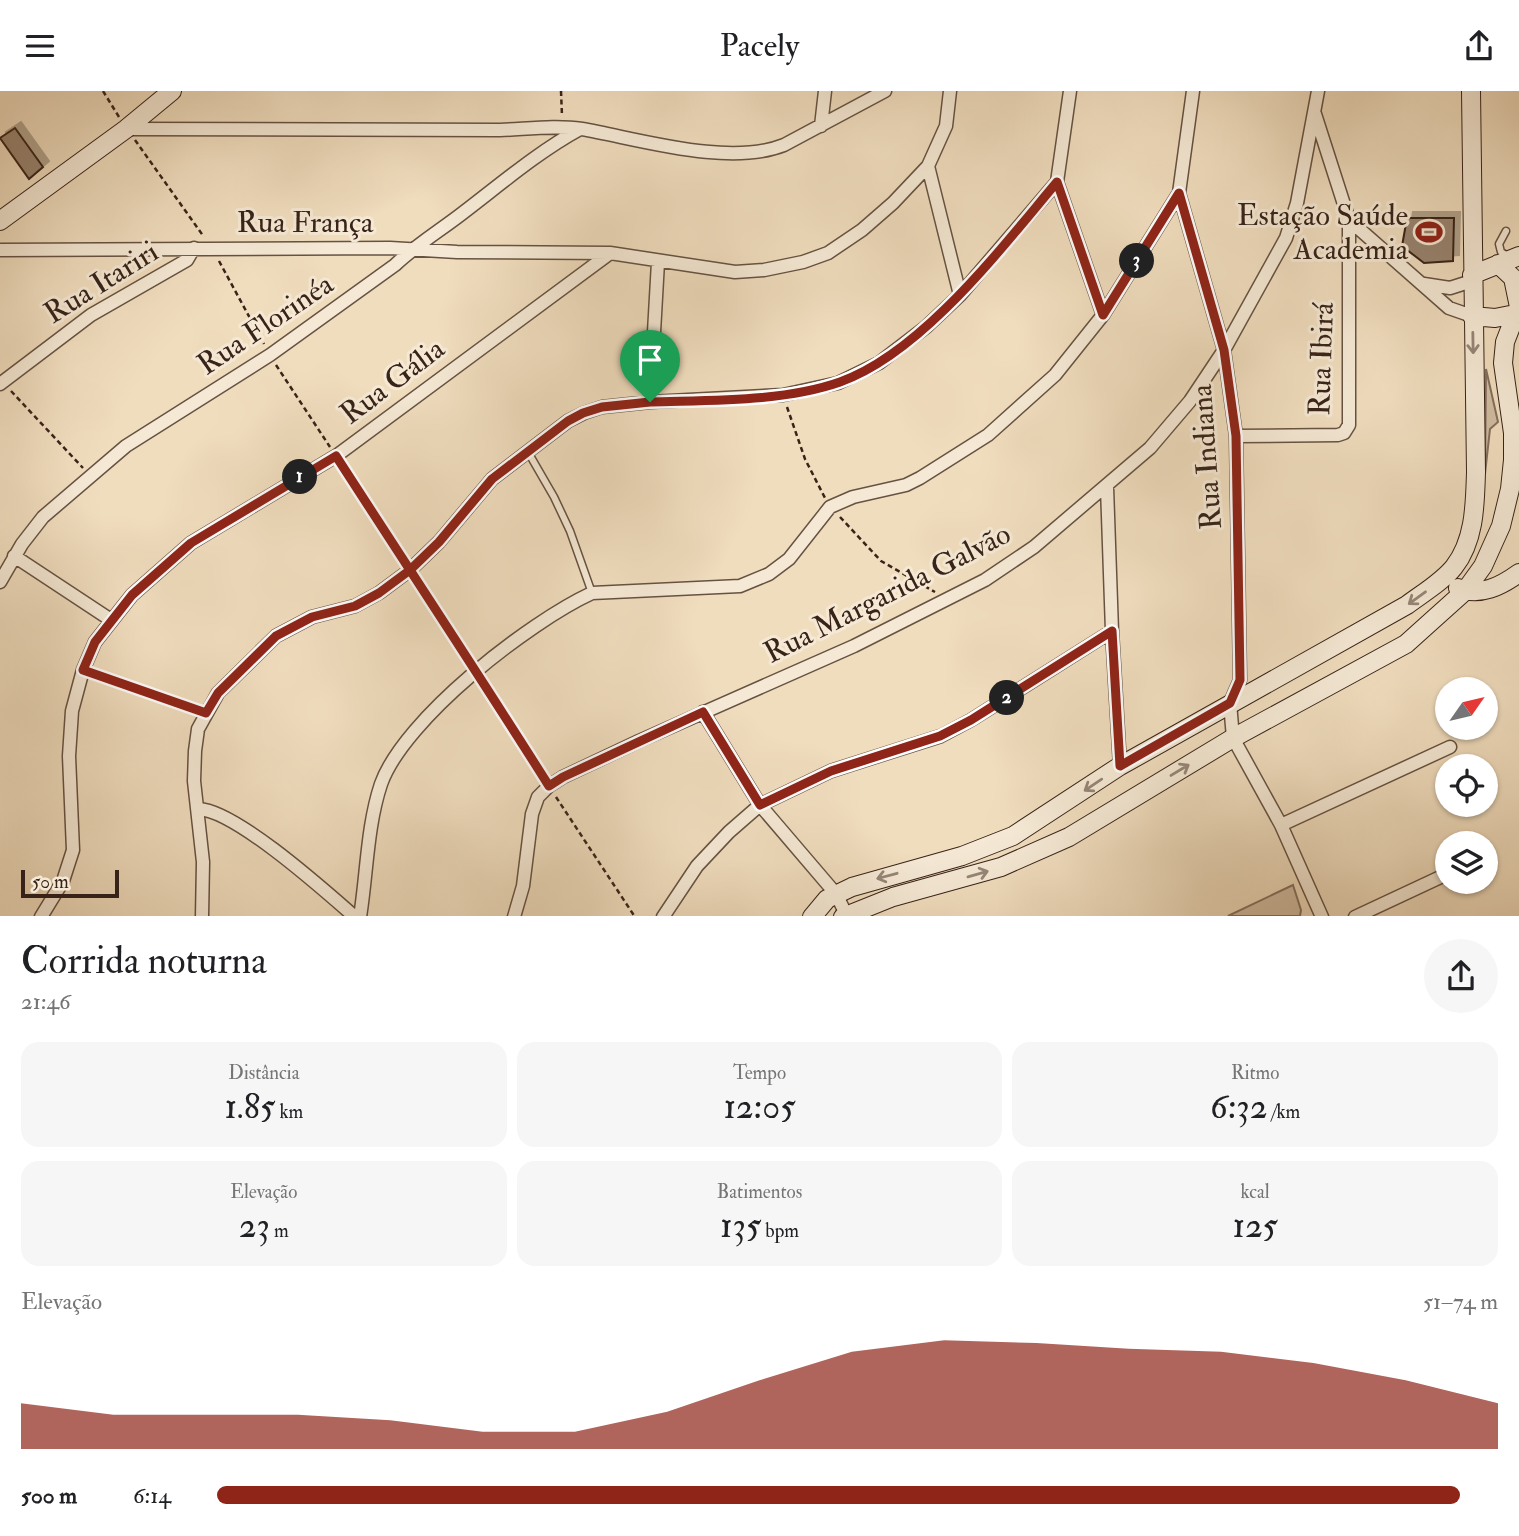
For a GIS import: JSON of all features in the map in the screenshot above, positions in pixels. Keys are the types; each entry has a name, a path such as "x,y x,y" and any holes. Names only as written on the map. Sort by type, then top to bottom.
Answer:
{"main road":[{"path":"0,221 126,129 172,91"},
{"path":"845,915 893,897 978,874 1069,837 1232,721 1407,605 1454,566 1468,543 1476,472 1471,91"},
{"path":"1472,278 1519,256"},
{"path":"811,916 827,899 873,879 962,856 1013,836 1120,766 1232,721 1406,644 1465,590 1483,566 1501,526 1510,489 1513,432 1503,363 1505,342 1518,309 1513,278 1498,264"},
{"path":"1472,316 1495,318 1518,309"},
{"path":"1440,580 1465,590 1492,589 1519,573"}],"street":[{"path":"821,126 825,91"},
{"path":"126,129 562,128 580,129 623,139 748,155 776,149 884,91"},
{"path":"610,253 735,272 764,270 803,262 828,253 862,230 928,166 946,126 950,91"},
{"path":"1070,91 1057,182 1103,315"},
{"path":"198,809 221,815 284,857 357,916 381,784 398,750 422,721 477,672 548,618 592,593 740,586 752,583 789,559 830,507 853,497 906,485 920,478 988,435 1044,387 1103,315 1179,193 1193,91"},
{"name":"Rua Margarida Galvão","path":"549,786 678,723 854,646 985,580 1034,547 1107,487 1150,448 1190,401 1224,350 1286,238 1297,203 1318,91"},
{"path":"1315,114 1349,220 1424,283 1449,308 1472,316"},
{"name":"Rua Florinéa","path":"0,582 14,556 43,517 126,446 270,355 395,265 412,249 555,143 580,129"},
{"path":"928,166 960,295"},
{"path":"202,916 203,862 194,781 198,729 218,693 276,636 312,617 355,606 379,593 410,570 439,542 492,479 568,421 583,413 602,407 650,402 783,395 838,383 878,363 926,327 960,295 1057,182"},
{"name":"Rua Indiana","path":"1179,193 1224,350 1236,436 1240,680 1232,721"},
{"name":"Rua Ibirá","path":"1236,436 1338,435 1344,433 1349,425 1349,220"},
{"name":"Rua Itariri","path":"1,383 91,315 187,260 194,248"},
{"name":"Rua França","path":"0,250 212,248 610,253"},
{"name":"Rua Gália","path":"41,916 63,881 73,850 69,756 72,711 83,670 95,642 132,595 191,543 336,456 610,253"},
{"path":"650,402 658,262"},
{"path":"1424,283 1450,288 1472,278"},
{"path":"1107,487 1120,766"},
{"path":"14,556 111,620"},
{"path":"663,916 697,866 729,832 760,805 831,771 940,736 971,720 1112,631"},
{"path":"703,712 760,805 836,894 845,915"},
{"path":"1232,721 1322,916"},
{"path":"1281,825 1450,747"},
{"path":"514,916 523,886 532,814 538,797 549,786"},
{"path":"1354,916 1435,879"}],"lane":[{"path":"1506,231 1499,244 1501,252 1508,257 1519,256"},
{"path":"528,452 570,531 592,593"}],"path":[{"path":"103,91 126,129 212,248 270,355 635,916"},
{"path":"561,91 562,128"},
{"path":"1,383 90,476"},
{"path":"783,395 805,459 830,507 881,561 947,599"},
{"path":"83,670 206,713"}],"shaded area":[{"path":"1486,369 1498,422 1490,429 1485,474"},
{"path":"1293,885 1301,910 1300,916 1228,916"}],"building":[{"path":"15,128 43,167 29,179 0,138"},
{"name":"Estação Saúde Academia","path":"1407,218 1454,218 1453,261 1424,263 1402,246"}],"place":[{"name":"Estação Saúde Academia","path":"1429,232"}],"route":[{"path":"650,402 602,407 568,421 492,479 439,542 410,570 379,593 355,606 312,617 276,636 218,693 206,713 83,670 95,642 132,595 191,543 336,456 410,570 477,672 549,786 703,712 760,805 831,771 940,736 971,720 1112,631 1120,766 1230,703 1240,680 1236,436 1224,350 1179,193 1103,315 1057,182 960,295 926,327 878,363 857,375 838,383 783,395 650,402"}]}
